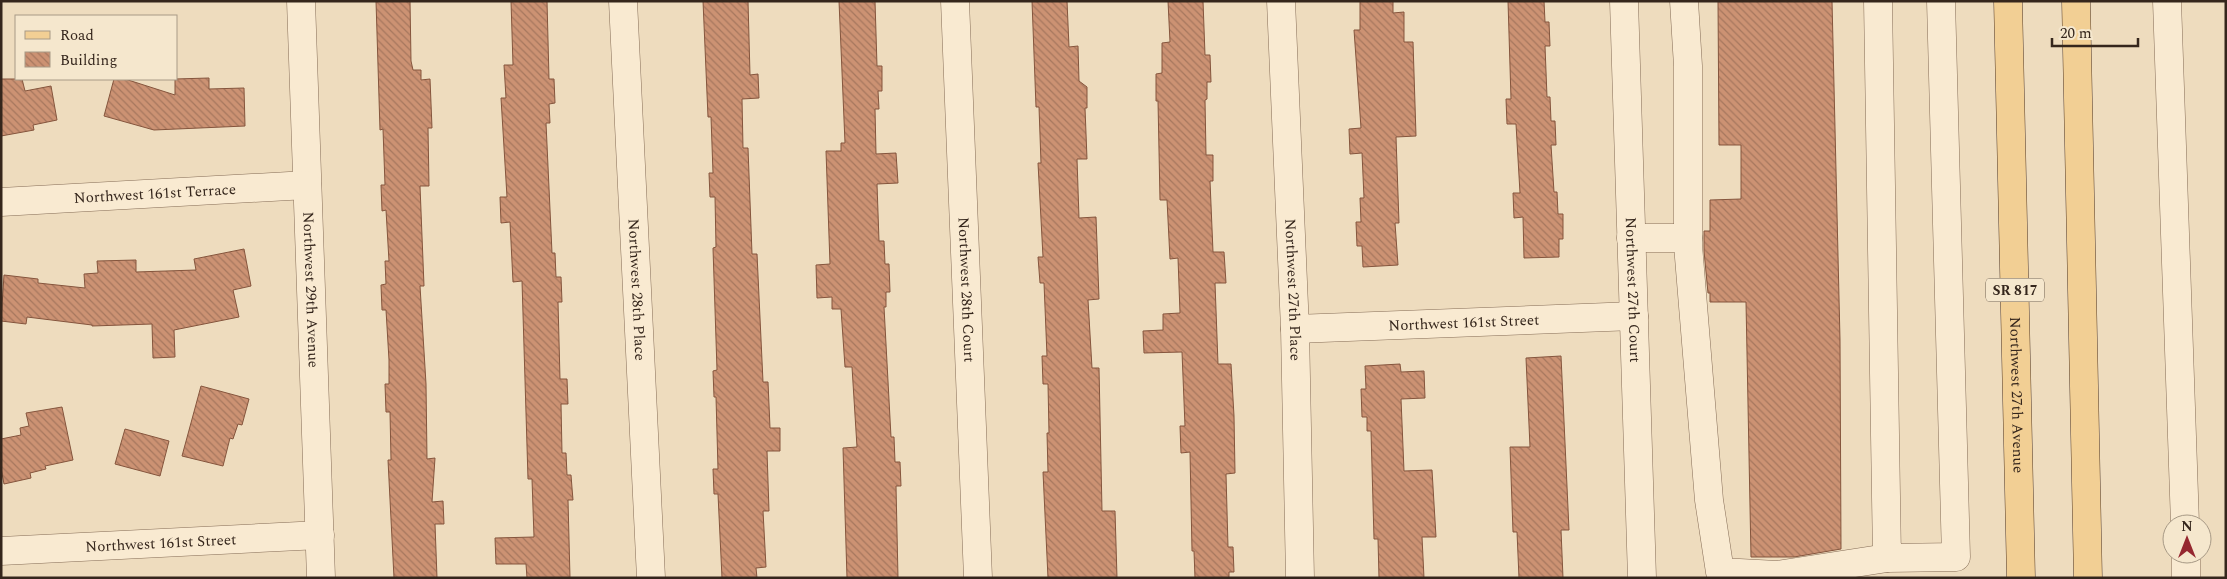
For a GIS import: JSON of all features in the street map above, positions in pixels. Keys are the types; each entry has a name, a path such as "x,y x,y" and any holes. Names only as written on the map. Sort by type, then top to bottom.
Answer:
{"main road":[{"name":"Northwest 27th Avenue","path":"2008,1 2021,578"},
{"path":"2076,1 2088,578"}],"street":[{"name":"Northwest 29th Avenue","path":"301,1 321,578"},
{"name":"Northwest 28th Place","path":"623,1 651,578"},
{"name":"Northwest 28th Court","path":"955,1 978,578"},
{"name":"Northwest 27th Place","path":"1281,1 1295,329 1300,578"},
{"name":"Northwest 27th Court","path":"1624,1 1642,578"},
{"path":"1684,1 1688,66 1688,238 1709,500 1720,572 1777,576 1887,558 1922,567 1956,557 1941,1"},
{"path":"1878,1 1887,558"},
{"path":"2167,1 2184,514"},
{"name":"Northwest 161st Terrace","path":"1,202 307,185"},
{"path":"1631,238 1688,238"},
{"name":"Northwest 161st Street","path":"1295,329 1634,316"},
{"name":"Northwest 161st Street","path":"1,551 320,535"},
{"path":"2186,564 2186,578"}],"building":[{"path":"376,1 410,1 411,61 413,70 421,70 421,80 430,79 432,128 428,128 429,186 420,186 424,286 420,286 426,384 427,459 435,458 432,502 443,501 444,524 435,524 437,578 394,578 388,460 391,460 390,412 386,412 385,384 389,384 389,360 386,310 382,310 381,285 386,284 385,261 389,261 386,210 382,211 381,185 385,185 383,129 380,130"},
{"path":"511,1 547,1 549,79 554,79 555,103 549,104 550,123 546,123 552,253 555,253 556,277 561,277 562,302 558,302 560,379 567,379 568,404 561,404 562,453 566,453 567,475 571,475 573,500 568,500 570,578 527,578 526,564 496,564 495,538 534,537 532,479 528,479 522,281 513,282 510,222 501,223 500,197 507,197 501,98 506,98 504,65 513,65"},
{"path":"703,1 748,1 750,75 758,74 759,98 742,99 743,148 748,148 752,254 757,254 763,382 768,382 770,428 780,428 780,451 767,451 769,511 763,511 766,567 756,568 757,578 722,578 718,494 714,494 713,469 718,469 716,397 714,397 713,371 717,370 713,248 716,247 715,197 710,197 709,173 713,173 711,117 708,117"},
{"path":"839,1 875,1 877,66 882,66 882,91 878,91 879,109 875,109 876,154 896,153 898,183 877,184 879,241 884,241 885,264 889,264 890,292 886,292 886,307 884,307 891,437 894,437 895,462 900,462 901,486 896,486 898,578 847,578 843,448 857,447 852,367 845,367 841,309 832,309 832,297 817,298 816,265 830,264 826,151 841,151 841,143 845,143"},
{"path":"1032,1 1067,1 1069,47 1078,46 1079,81 1087,87 1087,108 1085,108 1087,159 1077,159 1079,218 1096,217 1099,299 1088,300 1092,368 1099,368 1102,511 1115,511 1117,578 1048,578 1043,472 1048,472 1048,384 1043,384 1042,356 1047,356 1044,283 1040,283 1038,257 1043,257 1038,163 1041,163 1039,107 1036,107"},
{"path":"1168,1 1203,1 1205,55 1210,55 1211,82 1207,82 1207,99 1205,100 1206,155 1213,155 1213,181 1210,181 1213,252 1224,252 1226,283 1215,283 1218,364 1231,364 1234,416 1235,473 1226,474 1228,547 1233,547 1234,572 1229,572 1229,578 1195,578 1194,551 1192,551 1190,452 1181,453 1180,426 1185,426 1182,352 1144,353 1143,331 1163,330 1163,314 1180,313 1178,258 1170,259 1167,200 1160,200 1158,101 1156,101 1156,74 1162,73 1162,43 1170,42"},
{"path":"1360,1 1393,1 1393,13 1404,12 1404,42 1413,42 1416,136 1396,137 1399,223 1395,223 1398,265 1363,267 1362,246 1357,246 1356,222 1361,222 1360,198 1364,198 1362,153 1350,154 1349,129 1361,128 1354,30 1360,30"},
{"path":"1508,1 1544,1 1545,22 1549,22 1550,46 1545,46 1547,97 1550,97 1551,121 1555,121 1556,145 1551,145 1554,192 1557,192 1558,214 1563,214 1563,239 1559,239 1559,257 1524,258 1523,217 1514,218 1513,193 1520,193 1516,124 1507,124 1506,99 1511,99"},
{"path":"1718,1 1832,1 1840,340 1841,549 1794,557 1751,557 1746,302 1710,302 1704,251 1704,231 1710,231 1710,200 1741,199 1741,145 1719,145"},
{"path":"209,78 209,89 244,88 245,126 154,130 104,116 114,80 128,80 175,95 175,80"},
{"path":"1,79 22,80 25,91 51,86 57,120 33,125 34,130 1,136"},
{"path":"244,249 251,286 233,290 239,317 174,330 175,357 153,358 152,324 92,326 27,317 26,324 1,321 4,275 38,279 38,283 85,288 84,274 98,273 97,261 136,260 136,272 196,270 194,259"},
{"path":"1561,356 1569,530 1561,530 1563,578 1519,578 1517,532 1513,532 1510,447 1530,447 1526,358"},
{"path":"1400,364 1401,372 1424,371 1425,398 1401,399 1404,471 1432,470 1436,537 1422,537 1424,578 1379,578 1378,539 1374,539 1371,431 1367,431 1367,417 1362,417 1361,389 1366,389 1365,366"},
{"path":"201,386 249,399 242,425 238,424 233,439 230,438 223,466 182,456"},
{"path":"62,407 73,460 45,466 46,469 30,473 31,478 4,484 1,468 1,439 21,435 20,428 29,426 26,413"},
{"path":"125,429 169,441 160,476 115,464"}]}
